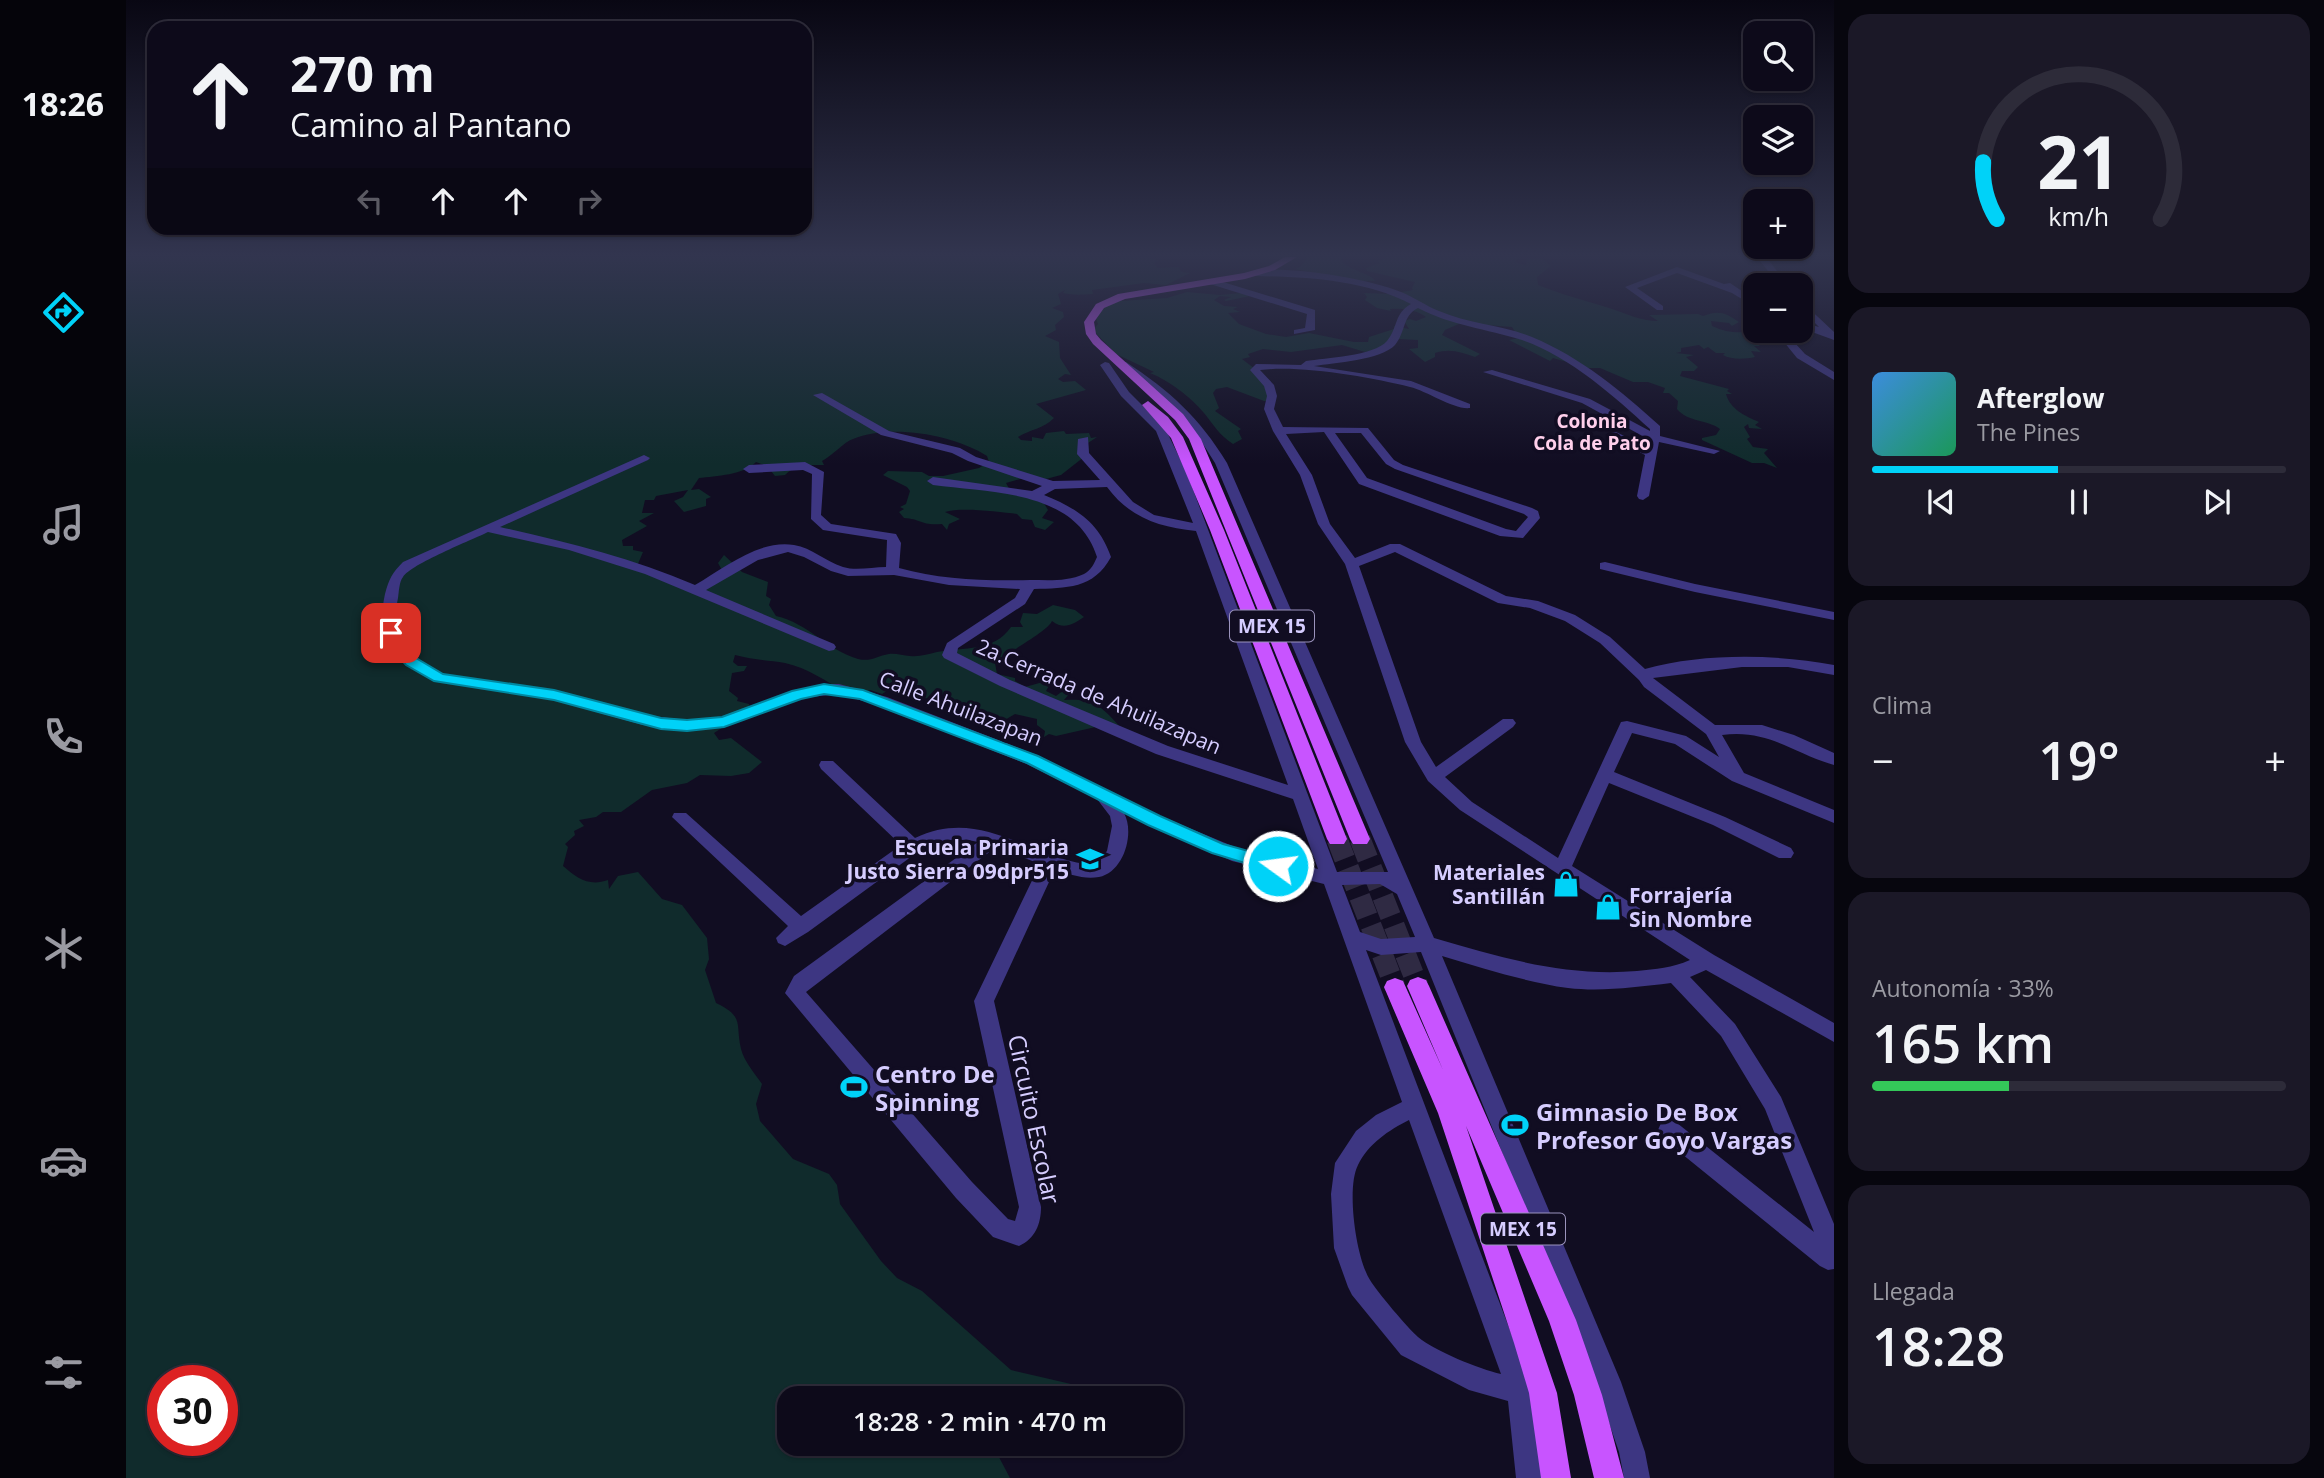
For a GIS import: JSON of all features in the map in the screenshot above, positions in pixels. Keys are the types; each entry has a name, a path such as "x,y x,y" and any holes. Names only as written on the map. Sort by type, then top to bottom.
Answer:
{"main road":[{"name":"MEX 15","path":"1077,326 1077,331 1164,420 1177,437 1217,530 1337,839"},
{"name":"MEX 15","path":"1090,326 1091,334 1107,360 1179,417 1195,439 1360,839"},
{"name":"MEX 15","path":"1556,1478 1543,1393 1528,1343 1406,987 1562,1320 1588,1395 1608,1478"}],"street":[{"path":"1297,332 1310,330 1310,326"},
{"path":"1291,367 1378,351 1391,343 1397,326"},
{"path":"1481,326 1528,339 1585,369 1654,423 1657,428 1643,496"},
{"path":"1813,329 1832,335"},
{"path":"1790,343 1801,356 1834,377"},
{"path":"1107,360 1125,394 1167,439 1202,528 1413,1107 1520,1391 1530,1478"},
{"path":"1107,360 1172,398 1197,422 1215,452 1428,944 1608,1382 1632,1452 1637,1478"},
{"path":"1466,406 1409,384 1291,367 1255,367 1269,385 1272,396 1269,409 1306,475 1324,524 1352,565 1413,742 1434,777 1466,806 1707,961 1834,1033"},
{"path":"1488,372 1586,401 1654,438 1714,450"},
{"path":"818,396 885,433 956,450 972,459 1052,485 1110,483"},
{"path":"1279,431 1327,429 1364,430 1390,462 1528,511 1534,514 1534,518 1519,535 1512,535 1370,485 1363,481 1327,429"},
{"path":"1612,434 1651,453"},
{"path":"1084,439 1083,454 1110,483 1120,499 1139,513 1171,524 1202,528"},
{"name":"Calle Ahuilazapan","path":"644,458 408,565 396,576 388,611 396,645 421,669 439,678 586,701 661,724 724,722 797,694 839,689 882,701 1032,760 1218,849 1266,864 1332,879 1383,877 1404,889"},
{"path":"748,469 805,466 814,468 818,472 815,516 818,522 827,527 891,537 895,543 892,571"},
{"path":"696,590 757,557 786,548 795,549 841,571 892,571 957,582 1030,584 1079,580 1094,572 1104,557 1100,539 1089,524 1034,495 933,481"},
{"path":"1034,495 1052,485"},
{"path":"488,528 572,547 624,563 696,590 829,647"},
{"path":"1352,565 1395,547 1503,600 1533,604 1570,618 1605,640 1645,677 1649,684 1712,731 1738,777"},
{"path":"1605,566 1695,589 1834,616"},
{"name":"2a.Cerrada de Ahuilazapan","path":"1030,584 1020,601 952,646 949,655 1005,683 1163,750 1299,795"},
{"path":"1645,677 1650,672 1714,662 1758,660 1834,670"},
{"path":"1434,777 1508,723"},
{"path":"1564,871 1563,866 1627,726 1680,740 1738,777 1834,817"},
{"path":"1712,731 1739,726 1755,727 1834,759"},
{"path":"827,765 913,846"},
{"path":"1604,774 1719,821 1786,853"},
{"path":"785,938 913,846 944,832 994,839 1050,861 1092,872 1107,866 1117,845 1121,826 1102,795"},
{"path":"680,817 801,927"},
{"name":"Circuito Escolar","path":"994,839 801,982 795,993 964,1190 1001,1229 1011,1234 1019,1234 1027,1226 1030,1207 984,1001 1050,861"},
{"path":"1353,937 1381,947 1428,944 1498,965 1569,980 1623,980 1675,975 1707,961"},
{"path":"1669,1130 1828,1258 1834,1255 1773,1104 1728,1030 1675,975"},
{"path":"1413,1107 1384,1122 1364,1138 1346,1163 1342,1194 1346,1248 1355,1275 1360,1287 1410,1346 1478,1381 1520,1391"}],"green space":[{"path":"126,326 1055,326 1056,330 1045,336 1059,342 1060,358 1071,375 1065,374 1058,379 1063,382 1075,381 1086,390 1036,404 1054,418 1018,437 1032,441 1032,437 1043,439 1046,433 1064,431 1066,434 1089,433 1091,438 1097,437 1088,443 1089,453 1061,475 1046,479 1027,477 1006,483 1011,492 1042,500 1048,510 1042,518 1054,522 1045,530 1035,527 1032,520 1022,519 1017,514 991,511 945,512 960,519 949,524 947,530 942,524 904,518 899,512 904,509 900,507 906,504 910,491 883,475 888,471 943,476 979,468 989,462 987,456 973,448 939,437 885,432 853,439 822,461 824,465 798,467 785,475 775,476 767,466 756,462 737,472 699,478 691,490 699,489 711,497 706,499 706,506 684,512 674,501 683,497 688,490 645,500 642,513 654,513 639,521 647,526 622,540 623,546 633,546 633,550 643,552 637,566 684,590 723,572 718,563 724,555 742,572 768,582 766,596 771,599 769,605 776,616 798,624 847,655 863,660 889,654 917,656 987,645 1004,635 1011,627 1023,627 1020,622 1023,613 1037,614 1053,605 1075,610 1084,617 1068,625 1052,621 995,663 997,674 1015,678 1015,681 1025,687 1043,682 1050,684 1046,691 1056,696 1064,690 1071,692 1064,700 1091,702 1121,728 1100,726 1044,737 1045,731 1037,725 1037,719 1015,714 1003,721 976,714 951,700 922,698 890,689 882,694 870,690 854,699 844,697 845,693 801,668 735,655 733,662 738,666 747,666 744,671 732,673 729,691 738,698 737,701 749,704 751,717 728,724 714,733 719,740 731,738 762,762 749,773 731,776 700,775 687,783 652,790 621,812 603,812 596,817 579,820 584,826 574,831 575,835 565,844 568,847 563,866 578,878 589,882 608,880 609,889 618,876 638,872 662,899 682,905 707,938 709,959 705,970 716,1003 735,1017 742,1054 762,1084 756,1104 760,1121 793,1159 829,1174 837,1185 840,1204 881,1261 897,1278 922,1291 1011,1370 1072,1386 777,1386 777,1456 998,1456 1010,1478 126,1478"},
{"path":"1096,326 1244,326 1266,334 1286,337 1309,333 1354,342 1368,342 1369,337 1394,329 1394,326 1409,329 1407,326 1454,326 1445,330 1442,335 1480,354 1475,357 1445,351 1435,353 1435,357 1425,362 1409,349 1418,348 1418,340 1399,339 1365,352 1342,345 1291,352 1263,349 1248,354 1250,357 1242,359 1263,375 1270,401 1227,387 1216,389 1213,393 1219,408 1215,411 1241,429 1238,431 1242,439 1233,444 1186,395 1150,373 1154,372 1116,354 1093,330"},
{"path":"1499,326 1712,326 1730,332 1743,332 1743,343 1757,343 1760,346 1754,346 1761,352 1751,351 1755,357 1726,357 1723,355 1725,353 1716,353 1699,345 1681,348 1681,352 1676,353 1694,355 1686,357 1698,367 1694,371 1682,371 1680,376 1729,389 1727,391 1732,394 1726,394 1731,404 1759,422 1755,425 1762,429 1749,428 1748,424 1744,427 1750,437 1747,439 1753,447 1768,449 1764,453 1777,468 1764,463 1752,463 1702,440 1716,435 1720,429 1682,413 1677,409 1678,401 1669,393 1663,393 1665,388 1648,382 1633,382 1600,368 1588,368 1553,358 1550,361 1509,340 1519,338 1512,327"}],"tunnel":[{"path":"1337,839 1395,987"},
{"path":"1360,839 1418,986"}],"place":[{"name":"Escuela Primaria Justo Sierra 09dpr515","path":"1090,859"},
{"name":"Materiales Santillán","path":"1566,884"},
{"name":"Forrajería Sin Nombre","path":"1608,907"},
{"name":"Centro De Spinning","path":"854,1087"},
{"name":"Gimnasio De Box Profesor Goyo Vargas","path":"1515,1125"}],"district":[{"name":"Colonia Cola de Pato","path":"1592,432"}],"route":[{"path":"391,633 396,645 411,662 439,678 586,701 661,724 705,725 724,722 797,694 824,689 839,689 863,695 1069,776 1102,795 1218,849 1278,866"}]}
